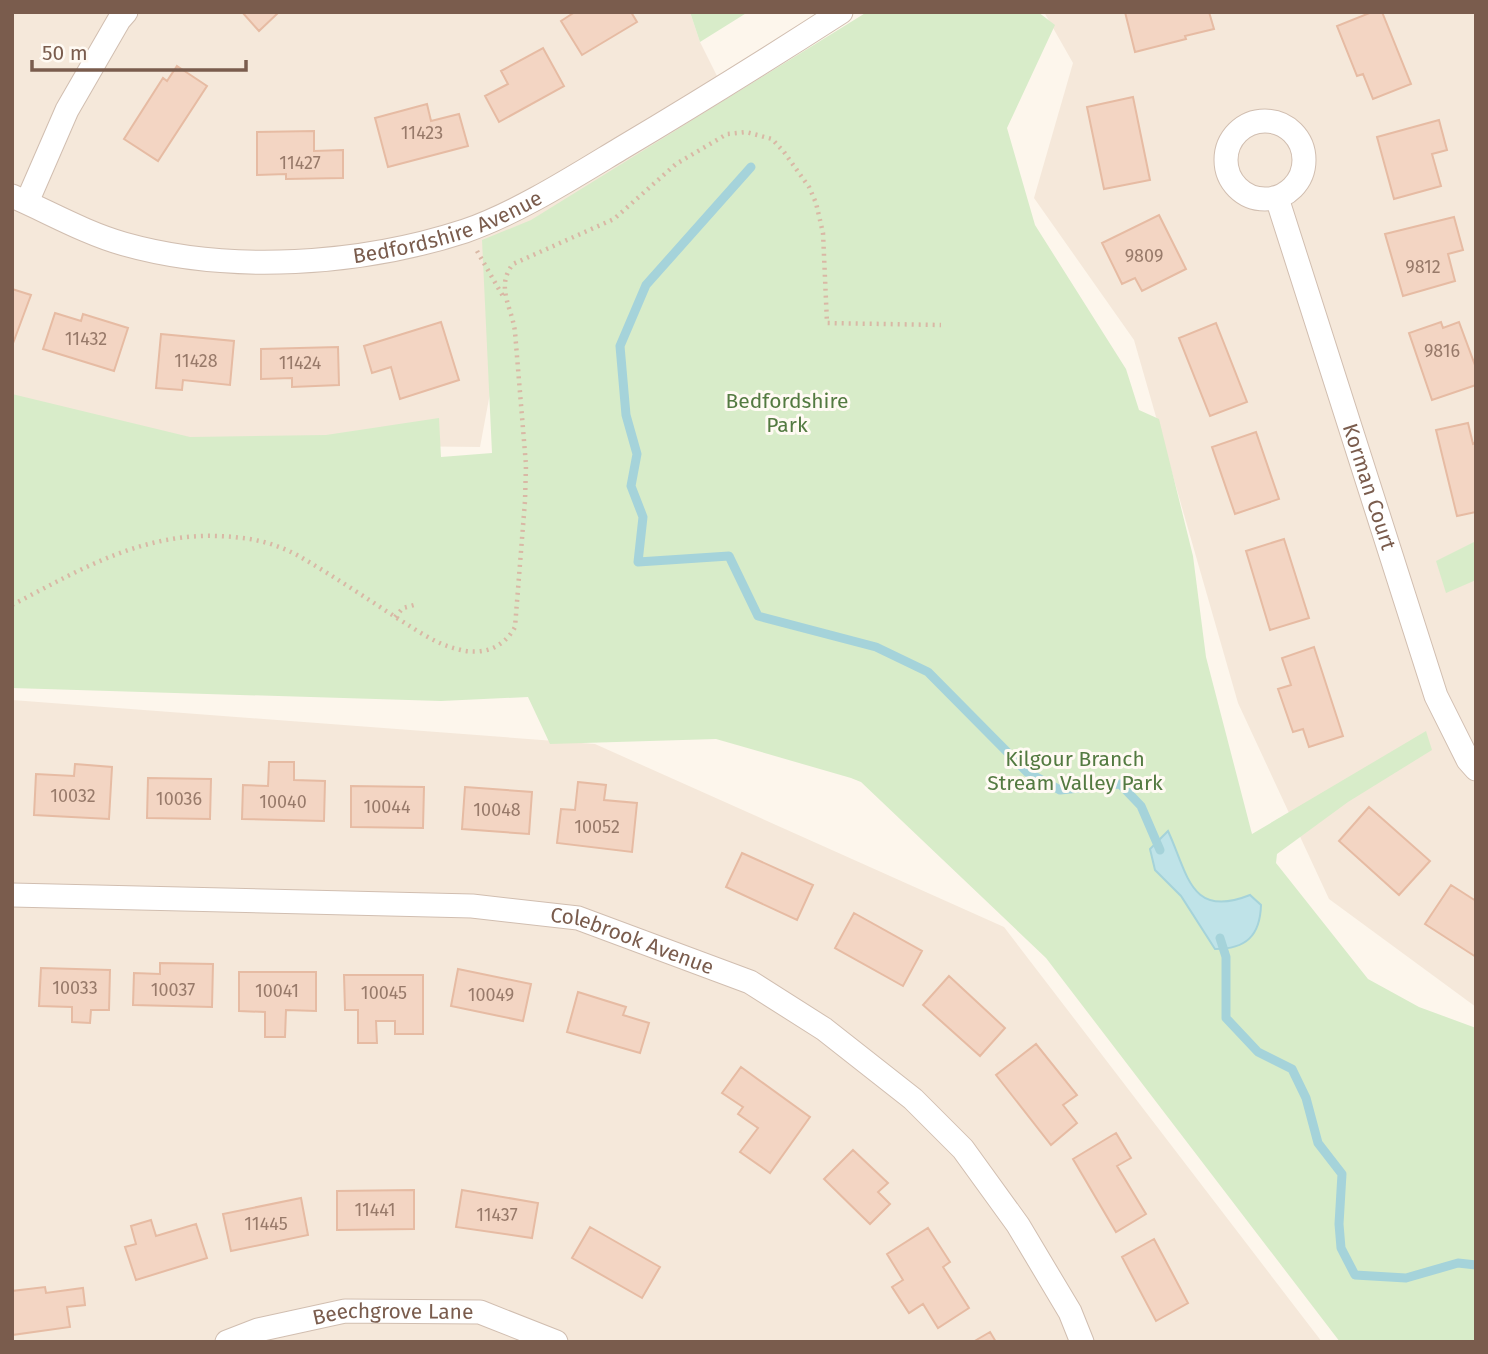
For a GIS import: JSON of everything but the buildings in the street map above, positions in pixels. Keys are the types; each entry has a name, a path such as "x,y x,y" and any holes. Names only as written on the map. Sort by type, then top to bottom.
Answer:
{"street":[{"path":"20,199 67,110 126,12"},
{"name":"Bedfordshire Avenue","path":"20,199 74,225 124,244 183,255 223,260 314,260 381,253 466,230 526,203 718,90 841,12"},
{"name":"Korman Court","path":"1277,198 1436,696 1468,760 1476,769"},
{"name":"Colebrook Avenue","path":"12,895 472,906 565,916 578,918 750,982 824,1030 913,1099 962,1149 1018,1225 1070,1312 1082,1342"},
{"name":"Beechgrove Lane","path":"227,1342 258,1330 345,1311 480,1312 556,1342"}],"path":[{"path":"504,299 506,279 513,264 614,219 676,164 727,134 746,132 772,139 785,152 816,202 823,233 827,323 941,325"},
{"path":"12,605 124,550 158,541 218,536 266,542 295,554 428,637 457,649 486,650 497,647 508,639 515,627 526,465 516,332 512,313 466,230"},
{"path":"395,617 403,608 418,604"}],"shaded area":[{"path":"12,12 690,12 700,42 740,122 515,259 480,447 29,442 12,431"},
{"path":"1044,12 1476,12 1476,1007 1329,899 1238,703 1134,340 1034,198 1073,63"},
{"path":"12,700 595,744 1004,927 1322,1342 12,1342"}],"green space":[{"path":"690,12 748,12 700,42"},
{"name":"Bedfordshire Park","path":"867,12 1038,12 1055,25 1007,128 1035,225 1126,369 1139,410 1159,419 1193,556 1206,657 1252,834 1426,731 1432,750 1348,802 1277,854 1276,863 1368,979 1419,1007 1476,1028 1476,1342 1340,1342 1046,958 861,782 716,739 550,744 528,697 441,701 12,688 12,394 190,437 326,435 439,418 441,457 492,453 482,240 531,220"},
{"path":"1476,541 1476,580 1446,593 1436,561"}],"water":[{"path":"1168,831 1187,876 1203,897 1215,901 1230,901 1250,895 1261,905 1258,925 1249,939 1235,946 1215,949 1181,896 1155,870 1150,849"}],"waterway":[{"path":"751,167 646,285 620,346 626,415 637,454 631,486 643,517 638,562 729,556 758,616 876,647 928,672 1027,772 1060,790 1120,784 1141,806 1160,850"},
{"path":"1220,938 1226,957 1226,1018 1258,1052 1292,1069 1306,1098 1318,1143 1342,1174 1339,1224 1341,1248 1355,1275 1406,1278 1458,1263 1476,1265"}],"park label":[{"name":"Kilgour Branch Stream Valley Park","path":"1075,771"}]}
